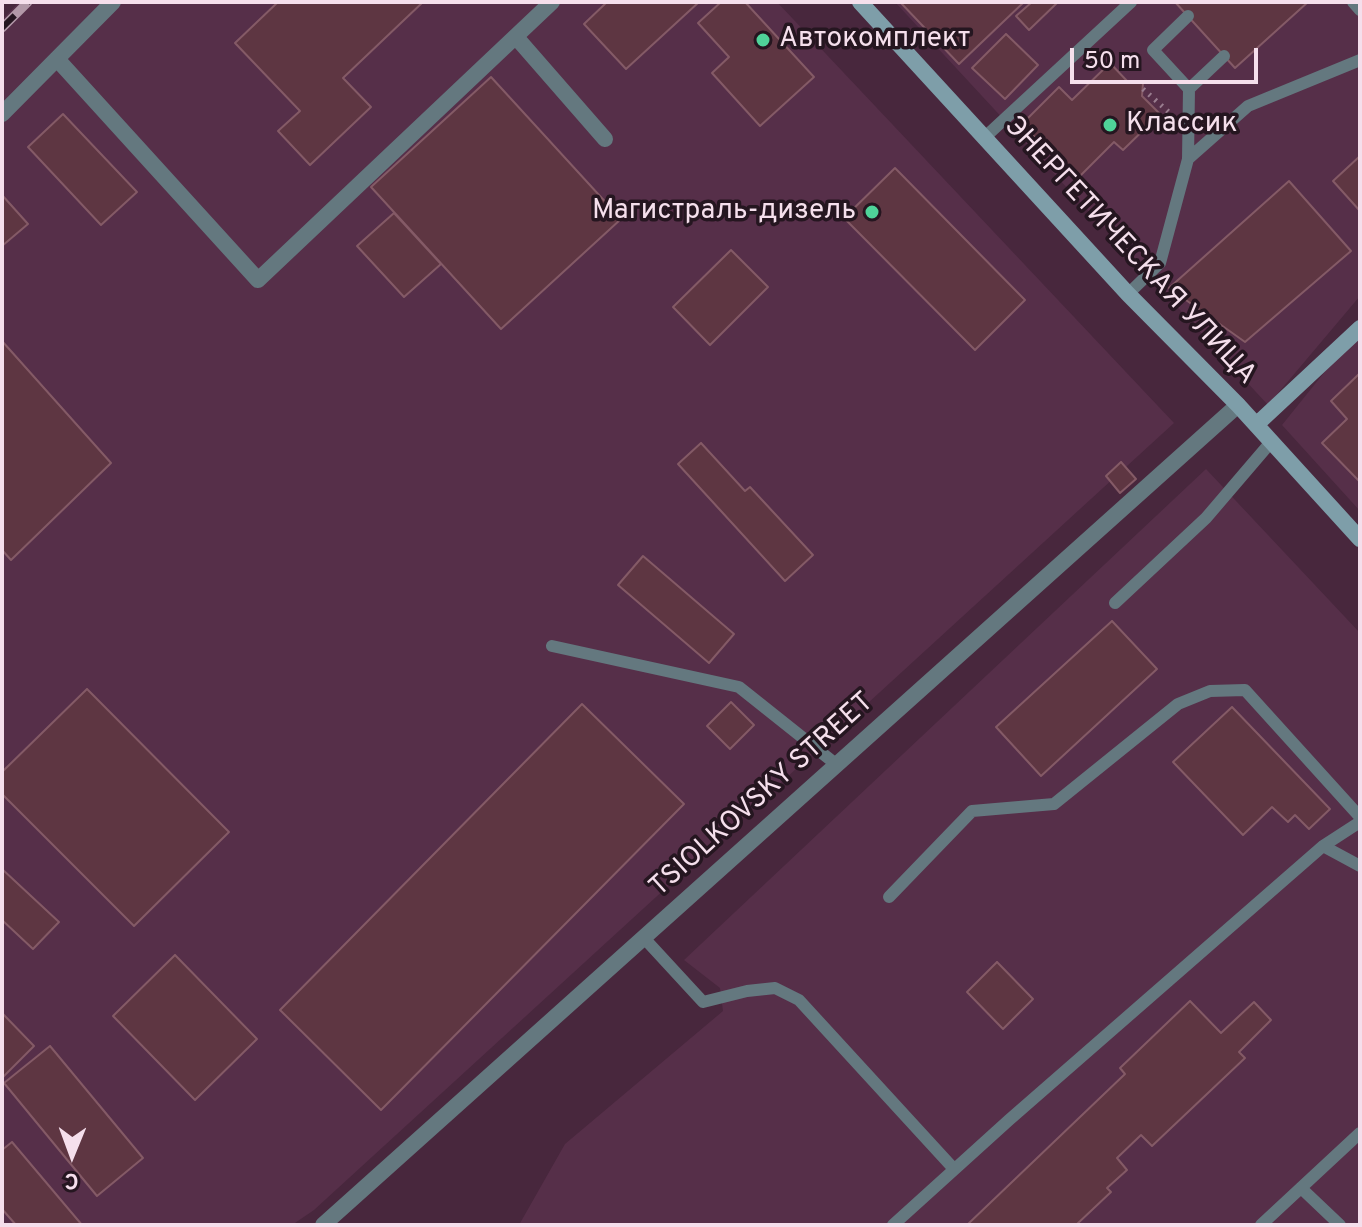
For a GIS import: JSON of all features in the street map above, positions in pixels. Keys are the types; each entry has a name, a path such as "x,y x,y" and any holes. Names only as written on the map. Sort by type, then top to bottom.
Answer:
{"street":[{"path":"2,114 113,2"},
{"path":"57,59 258,280 552,2"},
{"name":"ЭНЕРГЕТИЧЕСКАЯ УЛИЦА","path":"860,2 1128,294 1238,405 1360,539"},
{"path":"516,37 605,139"},
{"path":"1256,425 1360,328"},
{"name":"TSIOLKOVSKY STREET","path":"323,1225 1238,405"}],"lane":[{"path":"984,138 1131,2"},
{"path":"1353,2 1360,10"},
{"path":"1128,294 1160,263 1188,159 1189,89 1153,50 1188,16"},
{"path":"1189,89 1224,56"},
{"path":"1188,159 1248,106 1360,60"},
{"path":"1115,603 1206,518 1271,442"},
{"path":"552,646 739,687 837,765"},
{"path":"889,897 972,811 1054,804 1178,704 1210,691 1245,690 1360,819 1323,846 893,1225"},
{"path":"1323,846 1360,866"},
{"path":"644,938 703,1002 775,988 799,1000 954,1169"},
{"path":"1261,1225 1360,1133"},
{"path":"1301,1188 1340,1225"}],"path":[{"path":"1143,89 1172,115 1188,119"}],"shaded area":[{"path":"19,2 777,2 1174,423 314,1210 292,1225 2,1225 2,20"},
{"path":"895,2 1360,2 1360,296 1268,405"},
{"path":"1360,328 1360,511 1282,425"},
{"path":"1206,469 1360,633 1360,1225 519,1225 565,1144 723,1011 720,988 684,960"}],"building":[{"path":"278,2 423,2 343,78 371,107 310,165 278,131 300,111 235,43"},
{"path":"607,2 699,2 626,69 584,24"},
{"path":"721,2 745,2 814,77 760,126 712,73 729,57 698,23"},
{"path":"900,2 1024,2 959,64"},
{"path":"1032,2 1058,2 1029,30 1016,16"},
{"path":"1175,2 1308,2 1235,68"},
{"path":"1006,34 1038,65 1005,99 972,68"},
{"path":"1110,63 1128,82 1143,83 1142,96 1160,114 1123,150 1114,142 1076,180 1022,124 1059,87 1072,100"},
{"path":"491,77 621,219 501,329 371,187"},
{"path":"63,114 137,192 101,225 28,147"},
{"path":"1360,156 1360,211 1333,181"},
{"path":"895,168 1025,300 975,350 844,218"},
{"path":"1289,181 1351,251 1245,342 1169,288"},
{"path":"2,195 28,224 2,246"},
{"path":"394,213 441,264 404,297 357,246"},
{"path":"731,250 768,287 710,345 673,307"},
{"path":"2,341 111,463 11,560 2,550"},
{"path":"1360,373 1360,482 1322,443 1347,419 1331,401"},
{"path":"701,443 745,491 750,487 813,555 785,581 678,464"},
{"path":"1121,462 1136,479 1120,493 1106,476"},
{"path":"643,556 734,634 709,663 618,585"},
{"path":"1112,621 1157,669 1041,776 996,727"},
{"path":"87,689 229,832 134,926 2,794 2,772"},
{"path":"731,702 754,725 730,749 707,726"},
{"path":"582,704 684,804 381,1110 280,1010"},
{"path":"1232,707 1330,809 1309,829 1295,815 1288,822 1272,807 1243,835 1173,762"},
{"path":"2,869 59,922 33,949 2,920"},
{"path":"175,955 257,1039 195,1100 113,1016"},
{"path":"997,962 1033,999 1003,1029 967,992"},
{"path":"1190,1001 1221,1033 1254,1002 1271,1020 1239,1052 1245,1058 1152,1146 1141,1135 1117,1158 1127,1170 1107,1188 1111,1192 1076,1225 967,1225 1125,1074 1120,1068"},
{"path":"2,1013 34,1046 2,1078"},
{"path":"50,1046 143,1158 97,1196 4,1083"},
{"path":"12,1142 82,1225 16,1225 2,1209 2,1150"}],"railway":[{"path":"2,28 28,2"}],"place":[{"name":"Автокомплект","path":"763,40"},
{"name":"Классик","path":"1110,125"},
{"name":"Магистраль-дизель","path":"872,212"}]}
